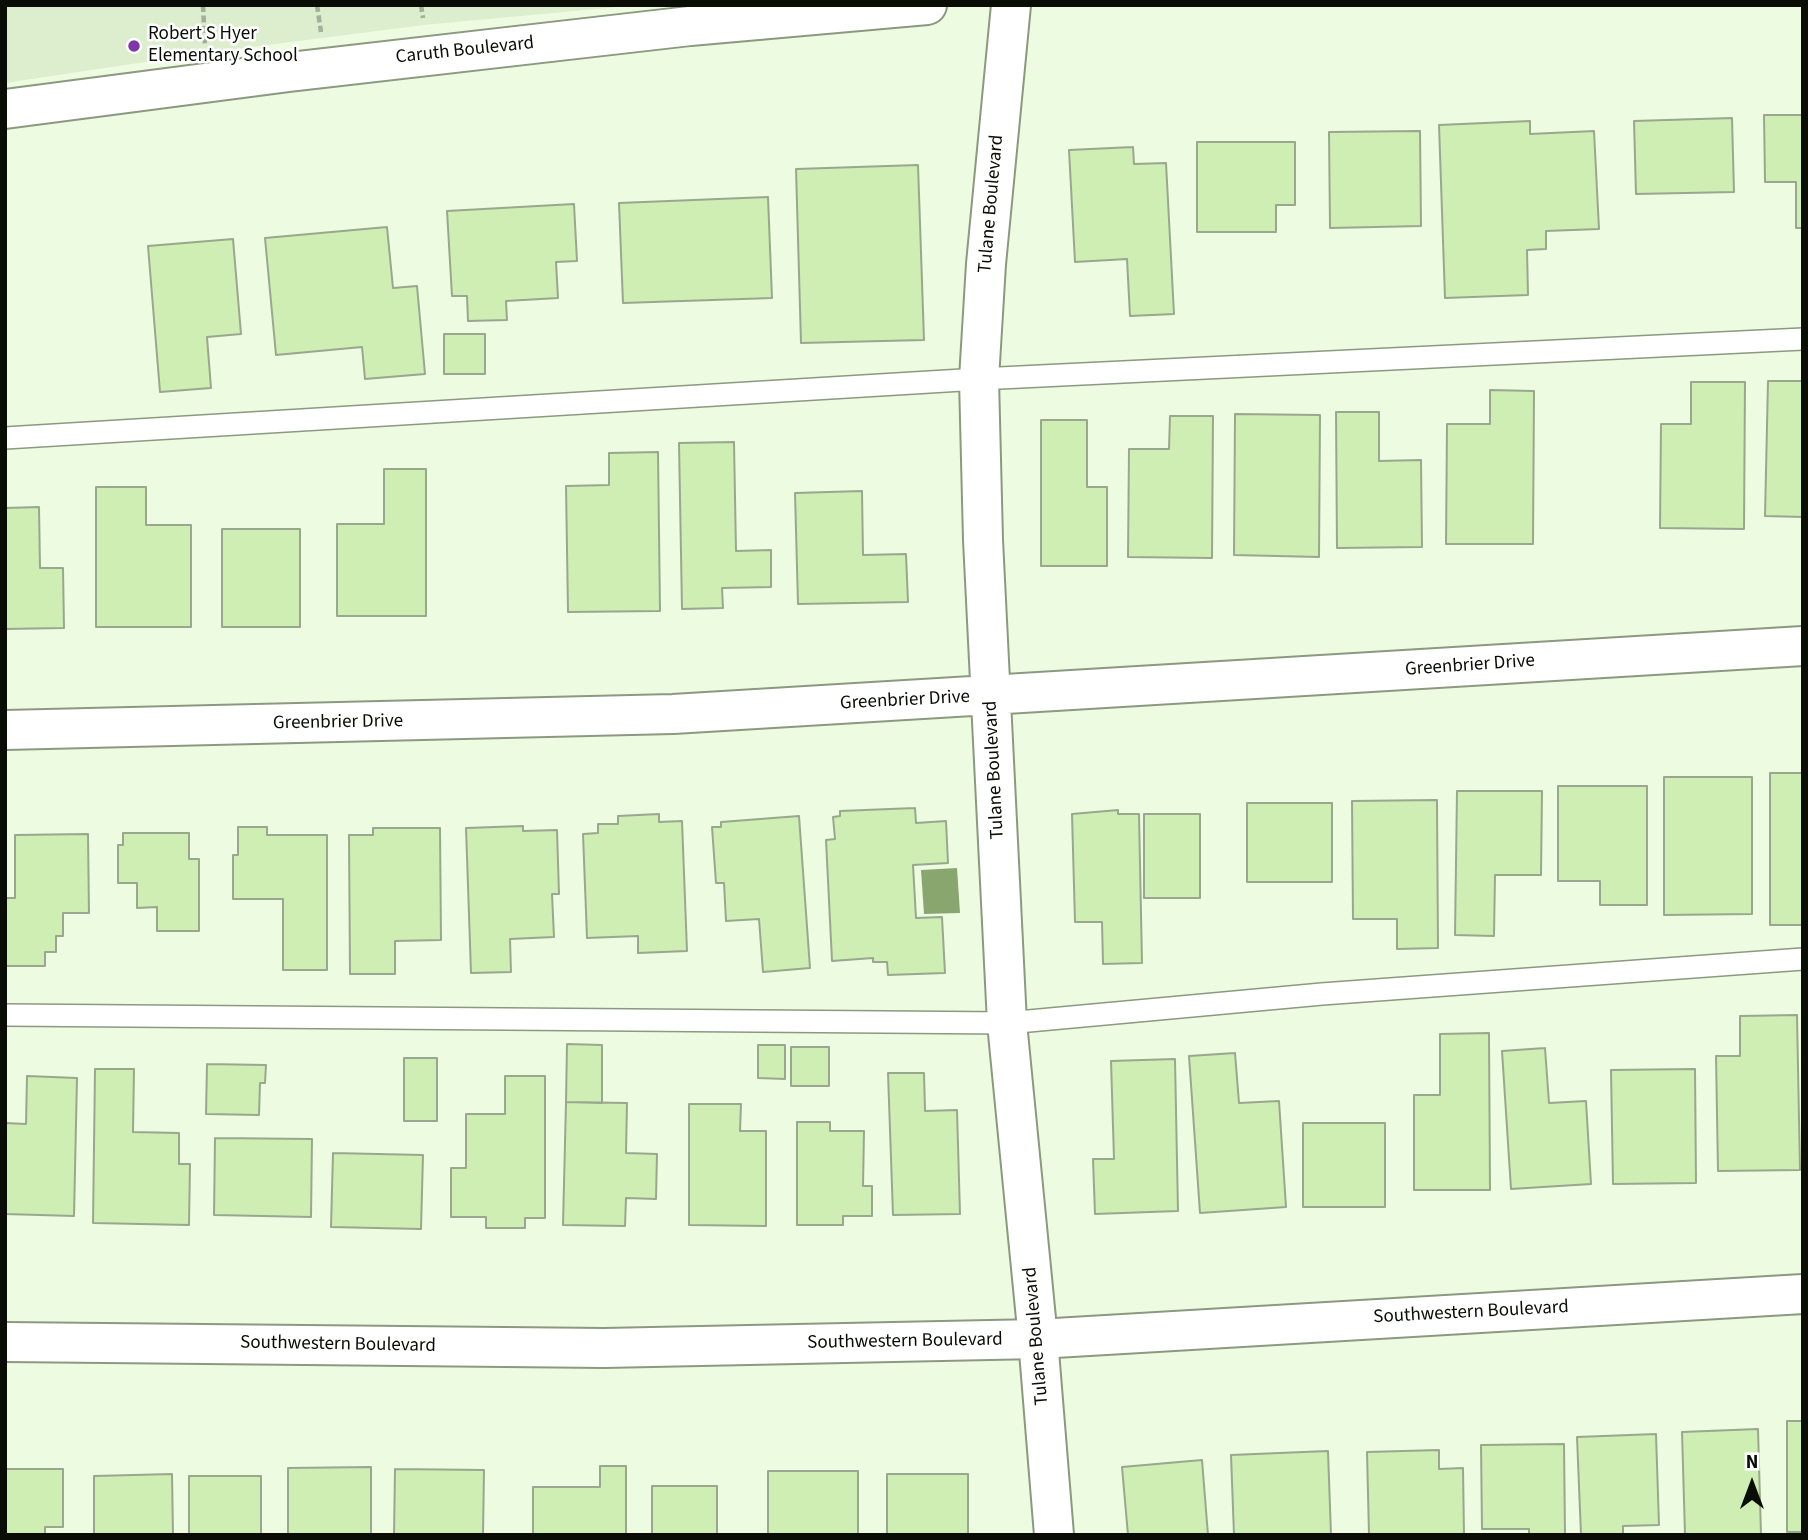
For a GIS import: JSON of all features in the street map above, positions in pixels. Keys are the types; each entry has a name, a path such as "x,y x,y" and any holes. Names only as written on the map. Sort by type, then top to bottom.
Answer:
{"street":[{"name":"Caruth Boulevard","path":"5,109 289,72 690,26 927,5"},
{"name":"Tulane Boulevard","path":"1011,5 986,264 979,379 983,540 1007,1023 1054,1535"},
{"name":"Greenbrier Drive","path":"5,730 673,715 1803,646"},
{"name":"Southwestern Boulevard","path":"5,1342 604,1348 1038,1339 1803,1294"}],"lane":[{"path":"5,438 979,379 1803,339"},
{"path":"5,1015 1007,1023 1322,993 1803,959"}],"path":[{"path":"204,5 205,53"},
{"path":"317,5 322,38"}],"shaded area":[{"name":"Robert S Hyer Elementary School","path":"5,5 639,5 424,25 205,53 5,83"},
{"path":"957,868 960,913 924,914 921,870"}],"building":[{"path":"1764,115 1803,115 1803,228 1796,228 1796,182 1765,182"},
{"path":"1732,118 1734,192 1636,194 1634,121"},
{"path":"1530,121 1530,134 1594,131 1599,229 1546,231 1546,249 1527,250 1528,295 1445,298 1439,125"},
{"path":"1420,131 1421,226 1330,228 1329,132"},
{"path":"1197,142 1295,142 1295,205 1276,205 1276,232 1197,232"},
{"path":"1133,147 1134,164 1166,163 1174,314 1130,316 1127,259 1075,262 1069,150"},
{"path":"918,165 924,340 801,343 796,169"},
{"path":"768,197 772,298 623,303 619,203"},
{"path":"574,204 577,261 556,262 558,298 506,301 507,320 468,321 467,296 452,296 447,211"},
{"path":"387,227 393,288 417,286 425,374 365,379 362,347 276,355 265,238"},
{"path":"233,239 241,334 207,337 211,388 160,392 148,246"},
{"path":"444,334 485,334 485,374 444,374"},
{"path":"1768,381 1803,381 1803,517 1765,516"},
{"path":"1691,382 1745,382 1744,529 1660,528 1661,424 1691,424"},
{"path":"1490,390 1534,391 1533,544 1446,544 1447,424 1490,424"},
{"path":"1336,412 1379,412 1379,461 1421,460 1422,547 1337,548"},
{"path":"1235,414 1320,415 1319,557 1234,555"},
{"path":"1170,416 1213,416 1212,558 1128,557 1129,449 1169,449"},
{"path":"1041,420 1087,420 1087,487 1107,487 1107,566 1041,566"},
{"path":"734,442 736,551 771,550 771,587 722,588 723,608 682,609 679,443"},
{"path":"658,452 660,611 568,612 566,486 609,485 609,453"},
{"path":"384,469 426,469 426,616 337,616 337,524 384,524"},
{"path":"96,487 146,487 146,525 191,525 191,627 96,627"},
{"path":"862,491 863,555 906,554 908,602 798,604 795,493"},
{"path":"39,507 40,568 63,568 64,628 5,629 5,508"},
{"path":"222,529 300,529 300,627 222,627"},
{"path":"1770,773 1803,773 1803,925 1770,925"},
{"path":"1664,777 1752,777 1752,914 1664,915"},
{"path":"1558,786 1647,786 1647,905 1600,905 1600,881 1558,881"},
{"path":"1457,791 1542,791 1541,875 1495,875 1494,936 1455,935"},
{"path":"1437,800 1438,948 1397,949 1397,919 1353,919 1352,801"},
{"path":"1247,803 1332,803 1332,882 1247,882"},
{"path":"915,808 916,823 946,821 948,863 913,865 916,918 942,917 945,973 888,975 887,962 873,962 873,958 832,961 826,840 835,839 833,817 840,816 840,811"},
{"path":"1118,810 1118,814 1139,814 1142,963 1103,964 1102,922 1075,922 1072,814"},
{"path":"659,814 659,822 682,821 687,951 638,953 638,936 587,938 583,834 598,833 598,824 618,824 618,816"},
{"path":"1144,814 1200,814 1200,898 1144,898"},
{"path":"799,816 810,968 763,972 759,919 726,921 724,883 716,883 712,827 721,827 721,822"},
{"path":"523,826 523,831 557,830 559,894 552,894 554,937 510,939 511,972 471,973 466,828"},
{"path":"238,827 267,827 267,835 327,835 327,970 283,970 283,899 233,899 233,855 238,855"},
{"path":"373,828 440,828 441,940 395,941 395,974 350,974 349,835 373,835"},
{"path":"123,833 189,833 189,859 199,859 199,931 157,931 157,907 137,908 137,883 118,883 118,845 123,845"},
{"path":"88,834 89,913 63,913 63,936 56,936 56,952 45,952 45,966 5,966 5,898 15,898 15,835"},
{"path":"1797,1015 1800,1170 1718,1171 1716,1056 1740,1056 1740,1016"},
{"path":"1489,1033 1490,1190 1414,1190 1414,1095 1440,1095 1440,1034"},
{"path":"567,1044 602,1045 602,1103 566,1102"},
{"path":"758,1045 785,1045 785,1079 758,1078"},
{"path":"791,1047 829,1047 829,1086 791,1086"},
{"path":"1545,1048 1549,1103 1586,1101 1591,1184 1511,1189 1502,1051"},
{"path":"1235,1053 1239,1103 1279,1101 1286,1207 1200,1213 1189,1056"},
{"path":"404,1058 437,1058 437,1121 404,1121"},
{"path":"1175,1059 1178,1211 1095,1214 1093,1159 1114,1159 1111,1061"},
{"path":"207,1064 266,1065 265,1083 260,1083 259,1115 206,1114"},
{"path":"95,1069 134,1069 133,1132 179,1133 179,1164 190,1164 189,1225 93,1223"},
{"path":"1695,1069 1696,1183 1613,1184 1611,1070"},
{"path":"888,1073 924,1073 925,1111 957,1110 960,1214 893,1215"},
{"path":"27,1076 77,1078 74,1216 5,1214 5,1123 26,1124"},
{"path":"505,1076 545,1076 545,1218 525,1218 525,1228 486,1228 486,1217 451,1217 451,1168 466,1168 466,1114 505,1114"},
{"path":"566,1102 627,1103 626,1153 657,1154 656,1199 626,1198 625,1226 563,1225"},
{"path":"689,1104 741,1104 740,1131 766,1131 766,1226 689,1225"},
{"path":"797,1122 830,1122 830,1131 864,1131 863,1186 872,1186 872,1216 843,1216 843,1225 797,1225"},
{"path":"1303,1123 1385,1123 1385,1207 1303,1207"},
{"path":"215,1138 312,1139 311,1217 214,1215"},
{"path":"333,1153 423,1155 421,1229 331,1227"},
{"path":"1787,1421 1803,1421 1803,1532 1787,1532"},
{"path":"1758,1429 1761,1535 1685,1535 1682,1432"},
{"path":"1656,1434 1659,1525 1623,1526 1623,1535 1581,1535 1577,1437"},
{"path":"1564,1444 1565,1535 1529,1535 1529,1529 1482,1529 1481,1445"},
{"path":"1439,1450 1439,1469 1463,1468 1464,1535 1369,1535 1367,1452"},
{"path":"1328,1451 1331,1535 1234,1535 1231,1455"},
{"path":"1202,1460 1208,1535 1128,1535 1122,1467"},
{"path":"600,1466 626,1466 626,1535 533,1535 533,1487 600,1487"},
{"path":"371,1467 371,1535 288,1535 288,1468"},
{"path":"5,1469 63,1469 63,1527 45,1527 45,1535 5,1535"},
{"path":"395,1469 484,1470 483,1535 394,1535"},
{"path":"768,1471 858,1471 858,1535 768,1535"},
{"path":"172,1474 173,1535 94,1535 94,1476"},
{"path":"887,1474 968,1474 968,1535 887,1535"},
{"path":"189,1476 261,1476 261,1535 189,1535"},
{"path":"652,1486 717,1486 717,1535 652,1535"}],"place":[{"name":"Robert S Hyer Elementary School","path":"134,46"}]}
